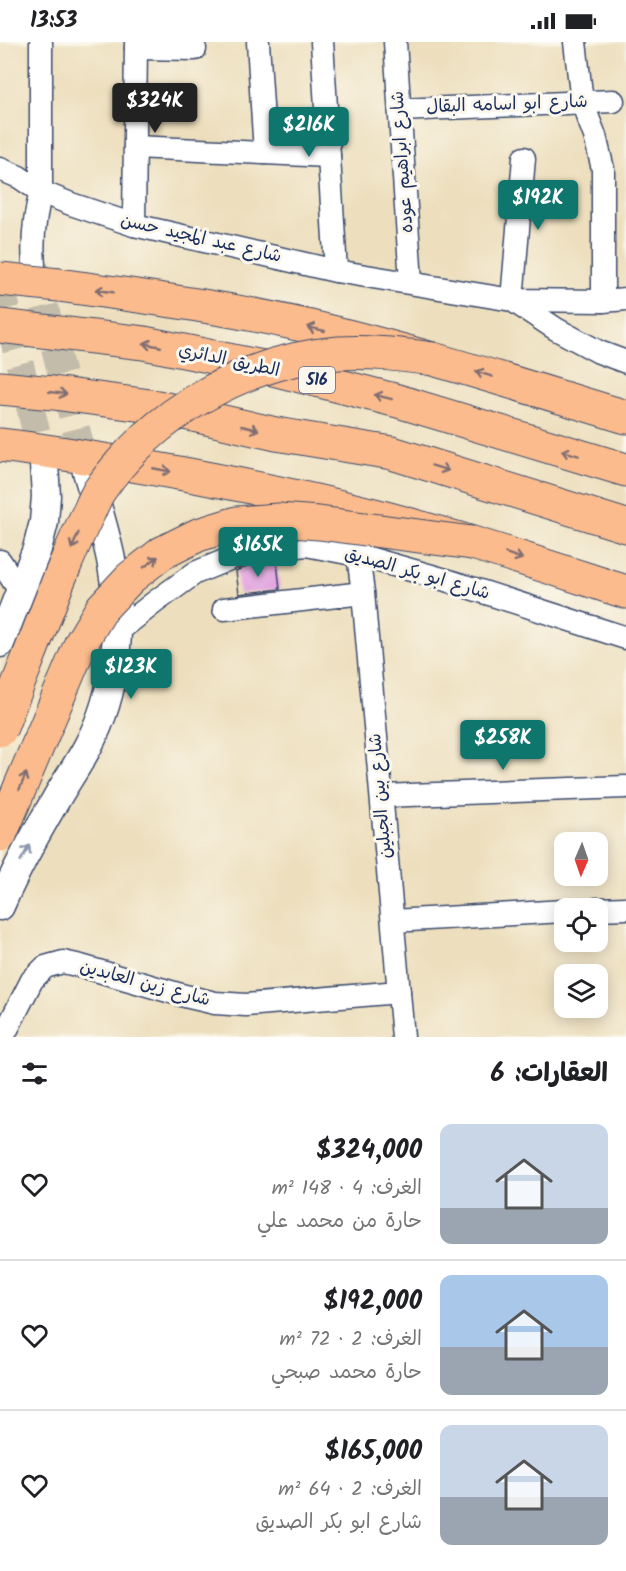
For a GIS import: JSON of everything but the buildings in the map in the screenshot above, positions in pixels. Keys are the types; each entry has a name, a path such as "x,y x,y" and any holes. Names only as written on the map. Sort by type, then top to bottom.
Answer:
{"highway":[{"path":"0,279 113,292 230,311 314,328 434,359 626,417"},
{"name":"الطريق الدائري","path":"0,326 144,343 273,369 398,401 626,470"},
{"path":"0,730 77,536 99,492 128,455 163,423 203,396 235,380 291,361 339,353 387,353 434,359"},
{"path":"0,388 158,407 276,434 392,453 626,526"},
{"path":"0,445 222,481 374,515 472,543 626,592"},
{"path":"0,835 81,643 102,608 130,578 162,553 198,535 237,523 278,520 319,523 472,543"}],"street":[{"path":"34,266 33,228 41,192 41,42"},
{"path":"258,42 264,153"},
{"path":"322,42 336,271"},
{"name":"شارع ابراهيم عوده","path":"395,42 411,282"},
{"path":"575,42 582,102 595,136 603,169 603,301"},
{"path":"134,225 136,45 195,49"},
{"name":"شارع ابو اسامه البقال","path":"400,110 613,101"},
{"path":"135,147 329,156"},
{"path":"512,300 524,158"},
{"name":"شارع عبد المجيد حسن","path":"0,169 19,177 41,192 134,225 336,271 512,300"},
{"path":"512,300 603,301 626,298"},
{"path":"512,300 556,329 599,352 626,362"},
{"path":"0,643 37,549 44,522 46,496 44,464"},
{"path":"0,906 18,865 88,746 109,690 115,660 117,632 112,566 86,468"},
{"name":"شارع ابو بكر الصديق","path":"117,632 195,573 246,552 306,545 358,555 446,580 626,638"},
{"name":"شارع بين الجبلين","path":"358,555 404,1037"},
{"path":"0,561 20,591"},
{"path":"224,609 363,593"},
{"path":"382,796 626,788"},
{"path":"608,909 626,908"},
{"path":"393,921 554,912"},
{"name":"شارع زين العابدين","path":"3,1037 32,980 45,967 63,962 215,1003 246,1005 399,992"}],"tunnel":[{"path":"34,266 86,468"},
{"path":"0,282 44,464"}]}
